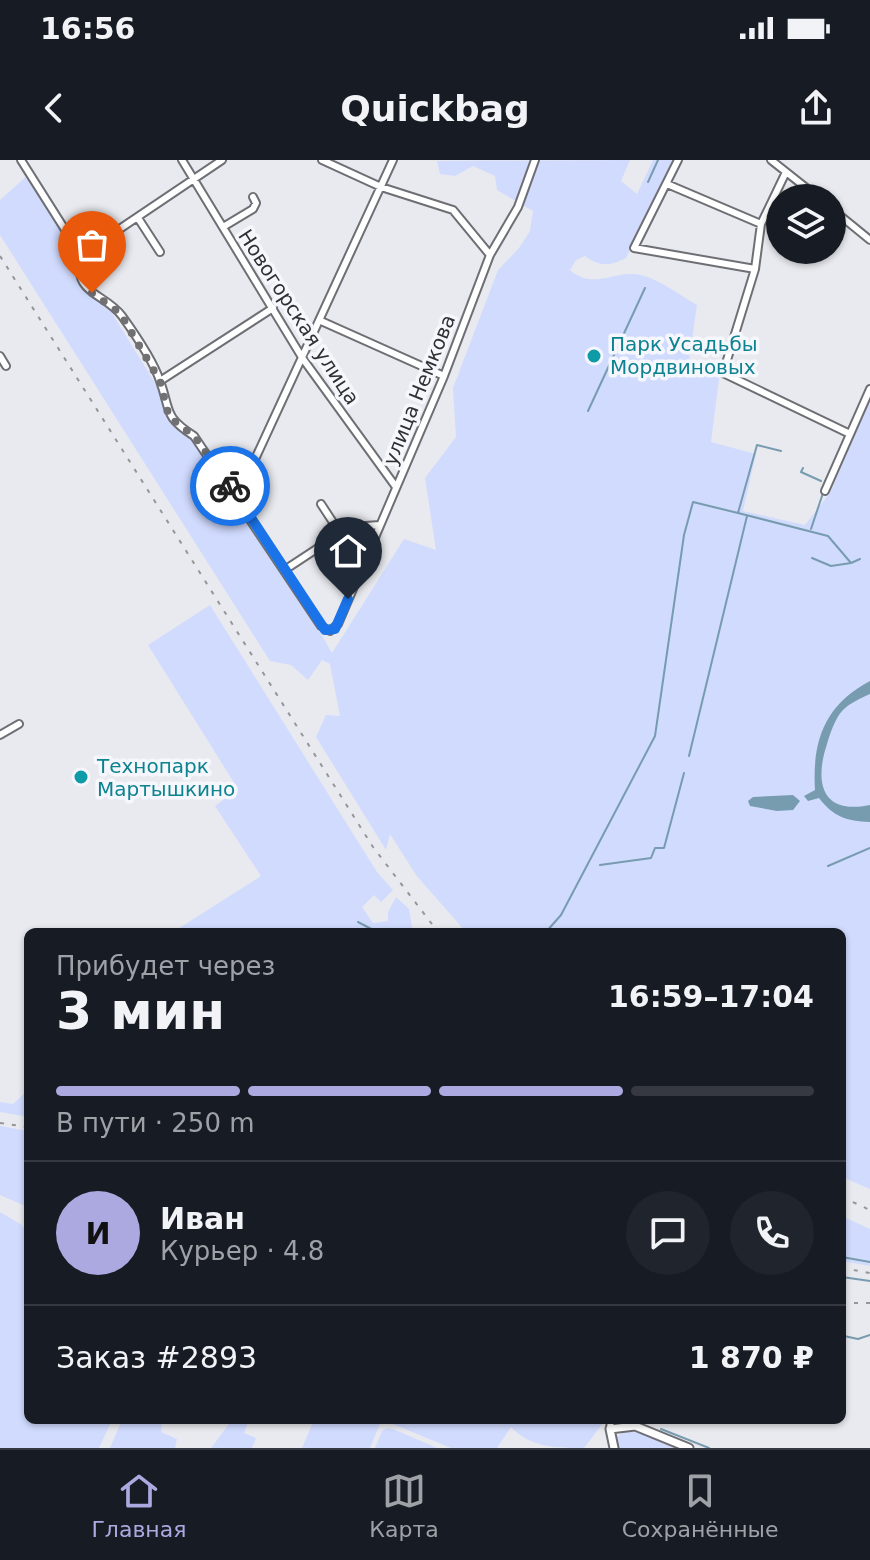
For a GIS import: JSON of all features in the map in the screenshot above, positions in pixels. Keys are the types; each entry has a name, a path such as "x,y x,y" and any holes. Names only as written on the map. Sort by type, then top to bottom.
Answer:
{"street":[{"path":"21,160 81,255 78,270 83,283 120,313 160,381 169,417 194,436 286,569 350,527 380,525"},
{"name":"Новогорская улица","path":"182,160 303,359 396,487"},
{"path":"81,255 222,160"},
{"path":"322,160 381,187 453,210 490,255"},
{"path":"238,496 393,160"},
{"name":"улица Немкова","path":"286,569 321,626 330,631 338,624 444,376 490,255 518,207 535,160"},
{"path":"678,160 634,248 755,269"},
{"path":"771,160 801,184"},
{"path":"786,172 761,224 755,269 723,373 850,434"},
{"path":"667,184 761,224"},
{"path":"223,227 253,209 256,203 253,197"},
{"path":"138,218 160,252"},
{"path":"846,220 870,240"},
{"path":"160,381 273,308"},
{"path":"321,321 444,376"},
{"path":"0,356 6,366"},
{"path":"825,491 870,389"},
{"path":"321,504 340,533"},
{"path":"0,735 19,724"},
{"path":"611,1424 614,1448"},
{"path":"610,1429 635,1426 689,1448"}],"shaded area":[{"path":"630,160 621,181 637,194 653,160 674,160 626,258 605,264 585,256 576,260 570,270 587,279 641,275 663,284 697,305 689,361 720,371 711,442 756,454 743,511 805,525 830,493 870,399 870,1189 846,1179 846,928 462,928 416,875 390,834 386,850 316,737 326,715 340,716 330,664 322,660 308,680 291,665 270,661 0,235 0,200 28,175 77,253 77,283 110,310 173,412 255,519 332,653 404,539 436,550 425,478 456,437 453,388 498,270 530,231 533,211 497,190 495,176 473,166 455,176 440,174 437,161"},
{"path":"210,605 377,872 393,890 381,902 374,895 362,907 373,923 388,921 388,912 396,897 409,909 412,928 179,928 261,876 215,806 238,789 148,645"},
{"path":"870,681 870,694 843,710 833,726 821,771 822,783 832,800 854,807 870,805 870,822 841,817 819,798 808,801 804,796 815,790 816,755 824,726 842,701"},
{"path":"793,795 800,801 793,810 777,811 750,806 748,801 753,797"},
{"path":"24,1094 24,1116 0,1112 0,1102 13,1104"},
{"path":"0,1126 24,1130 24,1205 0,1195"},
{"path":"0,1212 24,1229 24,1424 110,1424 99,1448 0,1448"},
{"path":"846,1218 870,1229 870,1266 846,1262"},
{"path":"120,1424 162,1424 161,1432 177,1439 175,1448 110,1448"},
{"path":"229,1424 247,1424 244,1433 256,1438 252,1448 211,1448"},
{"path":"312,1424 380,1424 370,1448 302,1448"},
{"path":"393,1424 602,1424 584,1448 536,1443 511,1427 497,1448 451,1448"},
{"path":"387,1428 437,1448 375,1448 382,1431"},
{"path":"625,1431 641,1433 674,1448 618,1448 616,1438"}],"waterway":[{"path":"648,182 658,160"},
{"path":"588,411 645,288"},
{"path":"781,451 757,445 738,513 828,536 851,563 860,559"},
{"path":"803,468 801,472 821,481"},
{"path":"811,529 823,493"},
{"path":"550,928 561,915 655,736 684,535 693,502 738,513"},
{"path":"689,756 747,516"},
{"path":"812,558 831,566 851,563"},
{"path":"600,865 651,858 655,848 664,848 684,773"},
{"path":"828,866 870,848"},
{"path":"358,922 369,928"},
{"path":"846,1258 870,1262"},
{"path":"846,1278 870,1281"},
{"path":"846,1336 858,1339 870,1335"},
{"path":"661,1429 709,1448"}],"railway":[{"path":"0,256 373,847 435,928"},
{"path":"0,1123 24,1126"},
{"path":"846,1199 870,1210"},
{"path":"846,1269 870,1273"},
{"path":"846,1303 870,1303"}],"way so far":[{"path":"92,293 120,313 160,381 169,417 194,436 230,486"}],"place":[{"name":"Парк Усадьбы Мордвиновых","path":"594,356"},
{"name":"Технопарк Мартышкино","path":"81,777"}],"route":[{"path":"230,486 325,630 335,629 348,599"}]}
